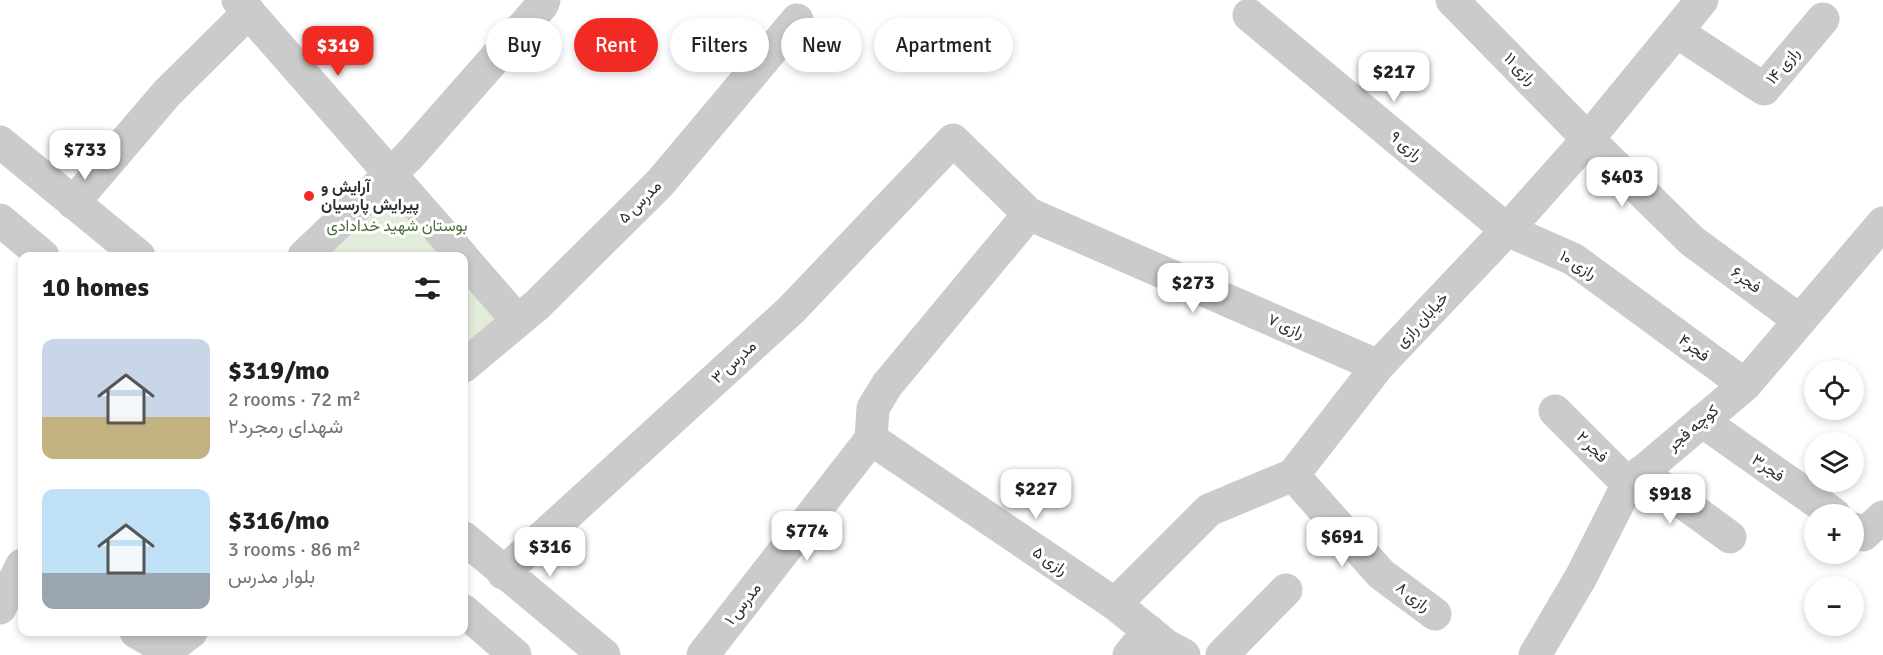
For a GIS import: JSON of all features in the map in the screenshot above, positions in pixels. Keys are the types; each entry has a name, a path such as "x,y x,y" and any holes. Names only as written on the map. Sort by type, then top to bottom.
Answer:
{"street":[{"path":"308,252 410,156 544,0"},
{"name":"رازی ۱۱","path":"1452,0 1587,139 1692,241"},
{"name":"خیابان رازی","path":"1114,604 1209,510 1293,475 1378,366 1507,230 1587,139 1702,0"},
{"path":"73,204 243,6 458,252"},
{"name":"رازی ۹","path":"1249,15 1507,230"},
{"name":"رازی ۱۴","path":"1677,32 1764,89 1823,19"},
{"name":"مدرس ۵","path":"468,363 537,305 660,183 781,39"},
{"name":"مدرس ۳","path":"503,573 791,310 953,140 1029,214"},
{"path":"0,142 134,252"},
{"path":"871,439 873,408 887,385 1029,214"},
{"name":"رازی ۷","path":"1029,214 1378,366"},
{"path":"0,220 38,252"},
{"name":"رازی ۱۰","path":"1507,230 1573,259 1643,310"},
{"name":"فجر۶","path":"1692,241 1800,320"},
{"name":"کوچه فجر","path":"1545,652 1581,577 1635,478 1745,385 1800,320 1877,243"},
{"path":"468,264 518,321"},
{"name":"فجر۴","path":"1643,310 1745,385"},
{"name":"فجر ۲","path":"1555,411 1635,478 1730,537"},
{"name":"فجر۳","path":"1702,422 1820,504"},
{"name":"رازی ۵","path":"871,439 1114,604 1157,647"},
{"name":"مدرس ۱","path":"703,655 871,439"},
{"name":"رازی ۸","path":"1293,475 1381,574 1435,614"},
{"path":"1864,534 1883,517"},
{"path":"468,541 503,573 604,655"},
{"path":"0,551 18,562"},
{"path":"0,608 18,572"},
{"path":"1222,655 1286,590"},
{"path":"468,614 515,655"},
{"path":"148,636 174,645"}],"green space":[{"name":"بوستان شهید خدادادی","path":"400,179 461,252 327,252"},
{"path":"468,261 508,309 468,341"}],"place":[{"name":"آرایش و پیرایش پارسیان","path":"309,196"}]}
